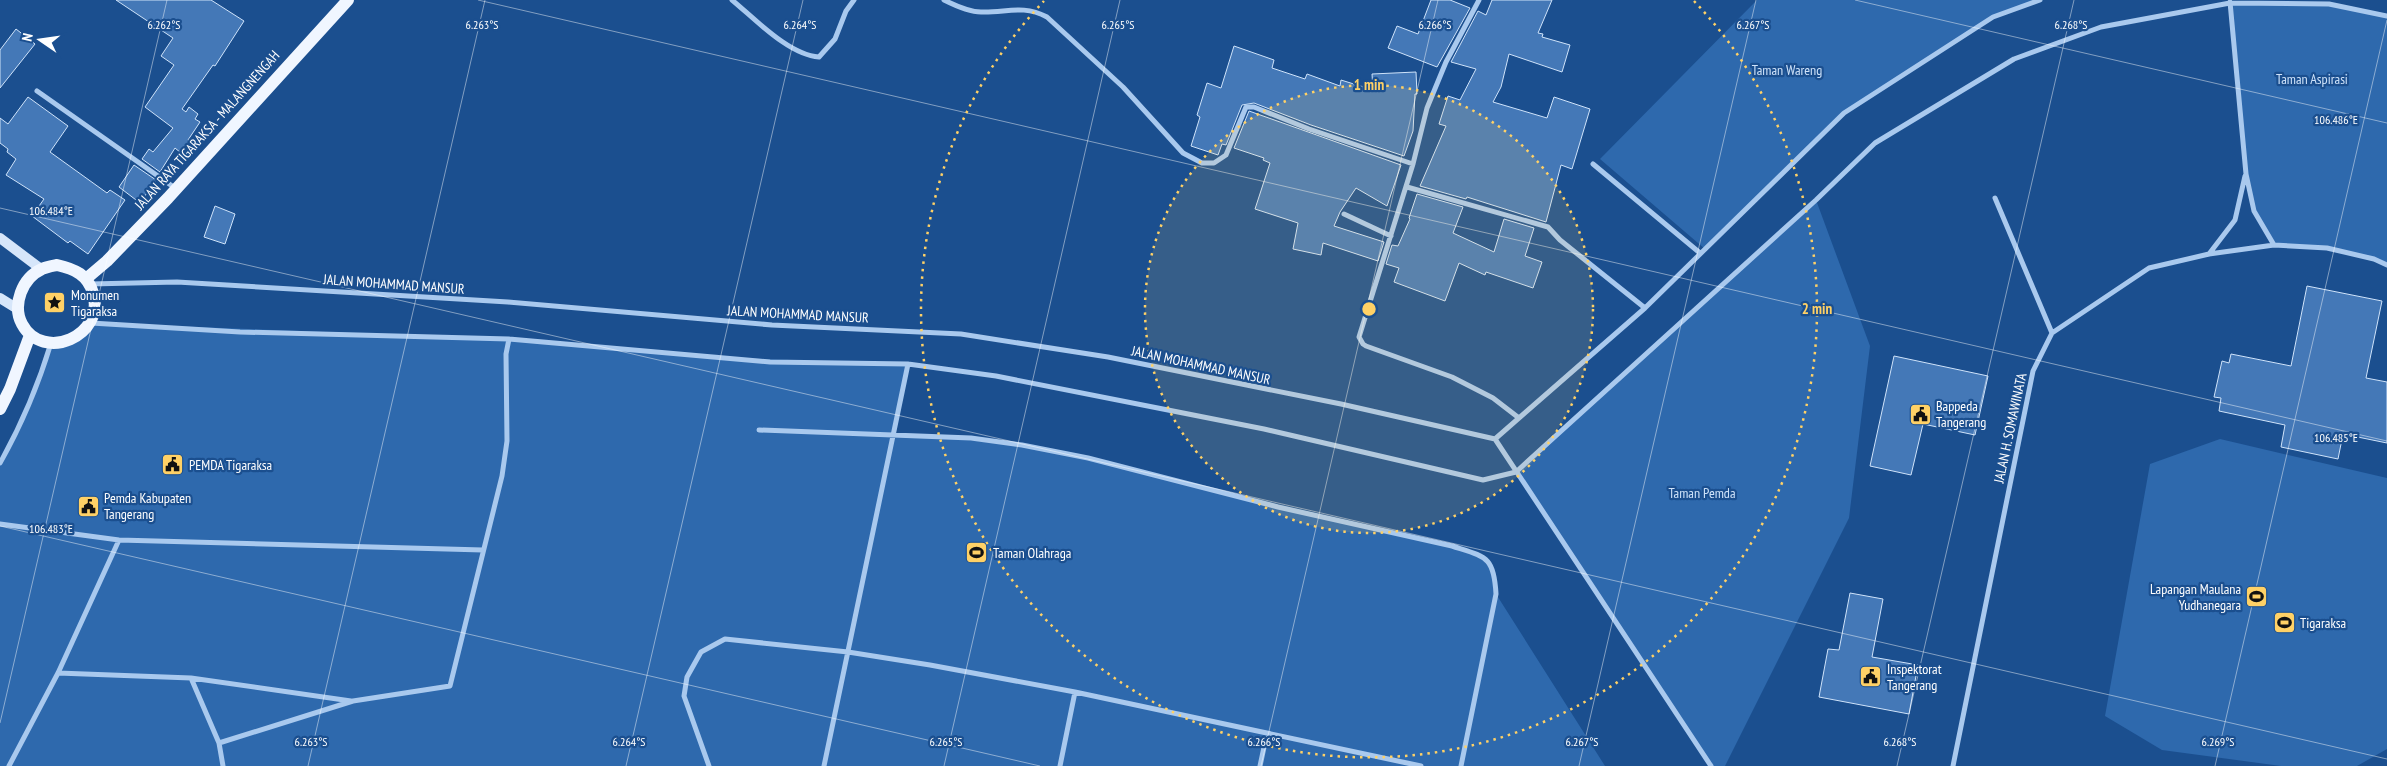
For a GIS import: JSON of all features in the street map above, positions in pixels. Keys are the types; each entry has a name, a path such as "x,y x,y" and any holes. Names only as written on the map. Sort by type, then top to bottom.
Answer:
{"main road":[{"name":"JALAN RAYA TIGARAKSA - MALANGNENGAH","path":"89,281 348,0"},
{"path":"0,238 41,269"},
{"path":"0,298 16,308 30,336 51,343 67,342 81,335 91,323 96,303 89,281 73,268 57,265 41,269 22,287 16,308"},
{"path":"0,409 10,389 30,336"}],"street":[{"path":"732,0 776,37 805,56 819,58 835,39 846,11 854,0"},
{"path":"944,0 980,12 1022,9 1034,10 1047,17 1124,87 1183,153 1202,163 1214,163 1226,155 1246,107 1254,107 1309,129 1413,164"},
{"path":"1478,0 1432,93 1407,186 1360,333 1360,341 1366,346 1452,377 1493,398 1519,418"},
{"path":"1711,766 1495,439 1645,308 1844,112 1993,17 2040,0"},
{"path":"91,323 240,332 509,339 770,362 908,364 996,376 1264,429 1483,480 1516,472 1816,200 1875,143 2014,59 2101,28 2230,2 2329,4 2387,16"},
{"path":"2230,2 2246,174 2254,212 2274,244"},
{"path":"37,91 176,188"},
{"path":"1593,164 1700,253"},
{"path":"2209,254 2235,220 2246,174"},
{"path":"1407,186 1548,228 1560,240 1645,308"},
{"path":"1995,198 2052,333"},
{"path":"1344,214 1391,236"},
{"name":"JALAN H. SOMAWINATA","path":"1953,766 2033,371 2052,333 2149,268 2209,254 2274,244 2327,248 2374,259 2387,265"},
{"name":"JALAN MOHAMMAD MANSUR","path":"89,281 177,282 508,302 772,326 961,334 1108,357 1341,404 1495,439"},
{"path":"219,743 352,701 450,686 502,476 506,451 506,354 509,339"},
{"path":"0,463 23,423 39,384 51,343"},
{"path":"824,766 908,364"},
{"path":"759,430 892,434 991,440 1088,458 1278,507 1476,553 1489,561 1495,571 1496,594 1461,766"},
{"path":"0,524 119,540 483,550"},
{"path":"9,766 58,673 119,540"},
{"path":"709,766 684,696 687,677 701,652 725,639 848,652 1075,692 1420,766"},
{"path":"58,673 191,678 352,701"},
{"path":"191,678 219,743 223,766"},
{"path":"1060,766 1075,692"},
{"path":"1260,766 1267,733"}],"green space":[{"name":"Taman Wareng","path":"1757,0 2040,0 1993,17 1844,113 1705,249 1600,159"},
{"name":"Taman Aspirasi","path":"2230,3 2329,4 2387,16 2387,265 2330,249 2274,244 2254,211 2246,174"},
{"name":"Taman Pemda","path":"1816,200 1870,346 1849,518 1725,766 1711,766 1516,472"},
{"name":"Taman Olahraga","path":"91,323 509,339 704,357 908,364 892,433 990,442 1088,458 1459,548 1484,559 1492,567 1496,594 1605,766 0,766 0,463 33,400 51,343"},
{"name":"Lapangan Maulana Yudhanegara","path":"2220,439 2387,478 2387,749 2357,766 2281,766 2162,750 2105,716 2150,464"}],"building":[{"path":"116,0 211,0 244,21 215,66 213,65 182,109 186,112 189,107 198,114 195,119 200,122 188,140 190,142 181,153 175,148 160,172 142,159 149,149 153,152 173,128 145,107 174,65 161,56 173,38"},
{"path":"1431,0 1450,0 1470,8 1437,67 1388,48 1397,26 1418,34"},
{"path":"1492,0 1552,0 1538,33 1543,34 1542,37 1570,45 1562,72 1509,54 1501,87 1493,102 1547,118 1554,97 1590,109 1572,169 1561,165 1546,222 1467,197 1466,199 1420,186 1446,126 1439,124 1448,96 1460,100 1476,69 1451,62 1478,11 1486,15"},
{"path":"16,29 35,44 0,88 0,50"},
{"path":"1234,46 1274,60 1272,68 1305,79 1307,74 1340,86 1341,80 1373,90 1372,74 1416,72 1417,94 1415,94 1413,131 1404,156 1311,125 1254,103 1242,105 1226,145 1222,144 1218,155 1191,146 1200,117 1197,115 1207,83 1221,88"},
{"path":"28,97 68,126 50,152 107,193 110,190 125,200 88,254 70,241 68,243 32,216 44,199 6,175 16,159 0,143 0,118 8,124"},
{"path":"1249,111 1401,165 1387,206 1356,188 1340,212 1334,226 1384,242 1378,261 1323,243 1321,255 1293,249 1298,223 1255,209 1270,163 1263,160 1264,158 1234,148"},
{"path":"134,165 156,180 140,203 119,187"},
{"path":"1417,194 1463,207 1453,233 1494,252 1504,219 1534,228 1525,256 1542,262 1533,288 1486,272 1485,275 1459,263 1445,301 1394,282 1399,268 1386,264 1392,245 1398,246 1410,219"},
{"path":"215,206 235,214 225,244 204,237"},
{"path":"2307,286 2382,301 2366,378 2387,382 2387,443 2343,434 2338,459 2281,447 2285,425 2219,411 2221,398 2214,397 2222,361 2229,363 2231,354 2291,366"},
{"path":"1894,356 1988,376 1975,435 1923,424 1911,475 1870,466"},
{"path":"1850,593 1883,599 1872,657 1918,665 1909,714 1819,697 1828,649 1839,650"}],"place":[{"name":"Monumen Tigaraksa","path":"55,303"},
{"name":"Bappeda Tangerang","path":"1920,414"},
{"name":"PEMDA Tigaraksa","path":"173,465"},
{"name":"Pemda Kabupaten Tangerang","path":"88,506"},
{"name":"Taman Olahraga","path":"977,553"},
{"name":"Lapangan Maulana Yudhanegara","path":"2257,597"},
{"name":"Tigaraksa","path":"2284,623"},
{"name":"Inspektorat Tangerang","path":"1871,677"}]}
